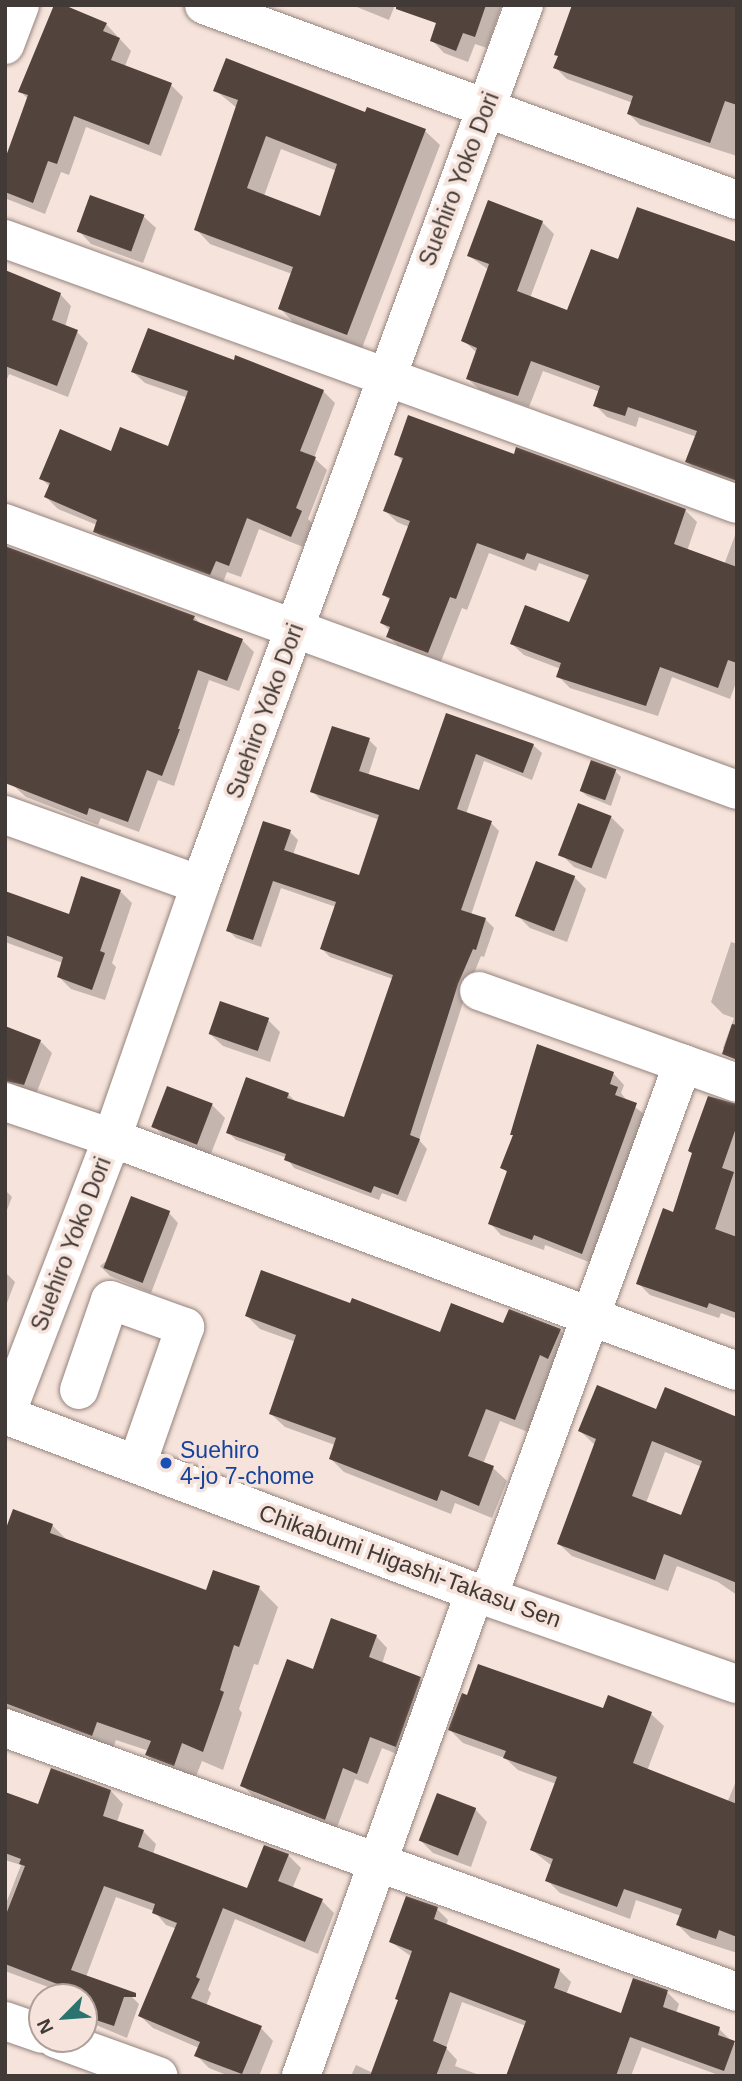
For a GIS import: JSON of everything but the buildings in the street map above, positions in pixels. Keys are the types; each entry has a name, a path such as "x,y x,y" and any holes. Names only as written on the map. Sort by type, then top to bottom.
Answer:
{"street":[{"path":"5,45 20,5"},
{"path":"204,5 737,200"},
{"name":"Suehiro Yoko Dori","path":"5,1415 112,1139 200,885 295,630 384,378 524,5"},
{"path":"5,239 737,504"},
{"path":"5,523 737,790"},
{"path":"5,815 200,885"},
{"path":"479,991 737,1083"},
{"path":"301,2076 376,1862 590,1316 683,1063"},
{"path":"5,1102 112,1139 737,1371"},
{"path":"79,1390 110,1300 185,1327 137,1464"},
{"name":"Chikabumi Higashi-Takasu Sen","path":"5,1415 482,1594 737,1684"},
{"path":"5,1728 737,1992"},
{"path":"5,2021 28,2029"},
{"path":"95,2053 158,2076"}],"place":[{"name":"Suehiro 4-jo 7-chome","path":"166,1463"}]}
